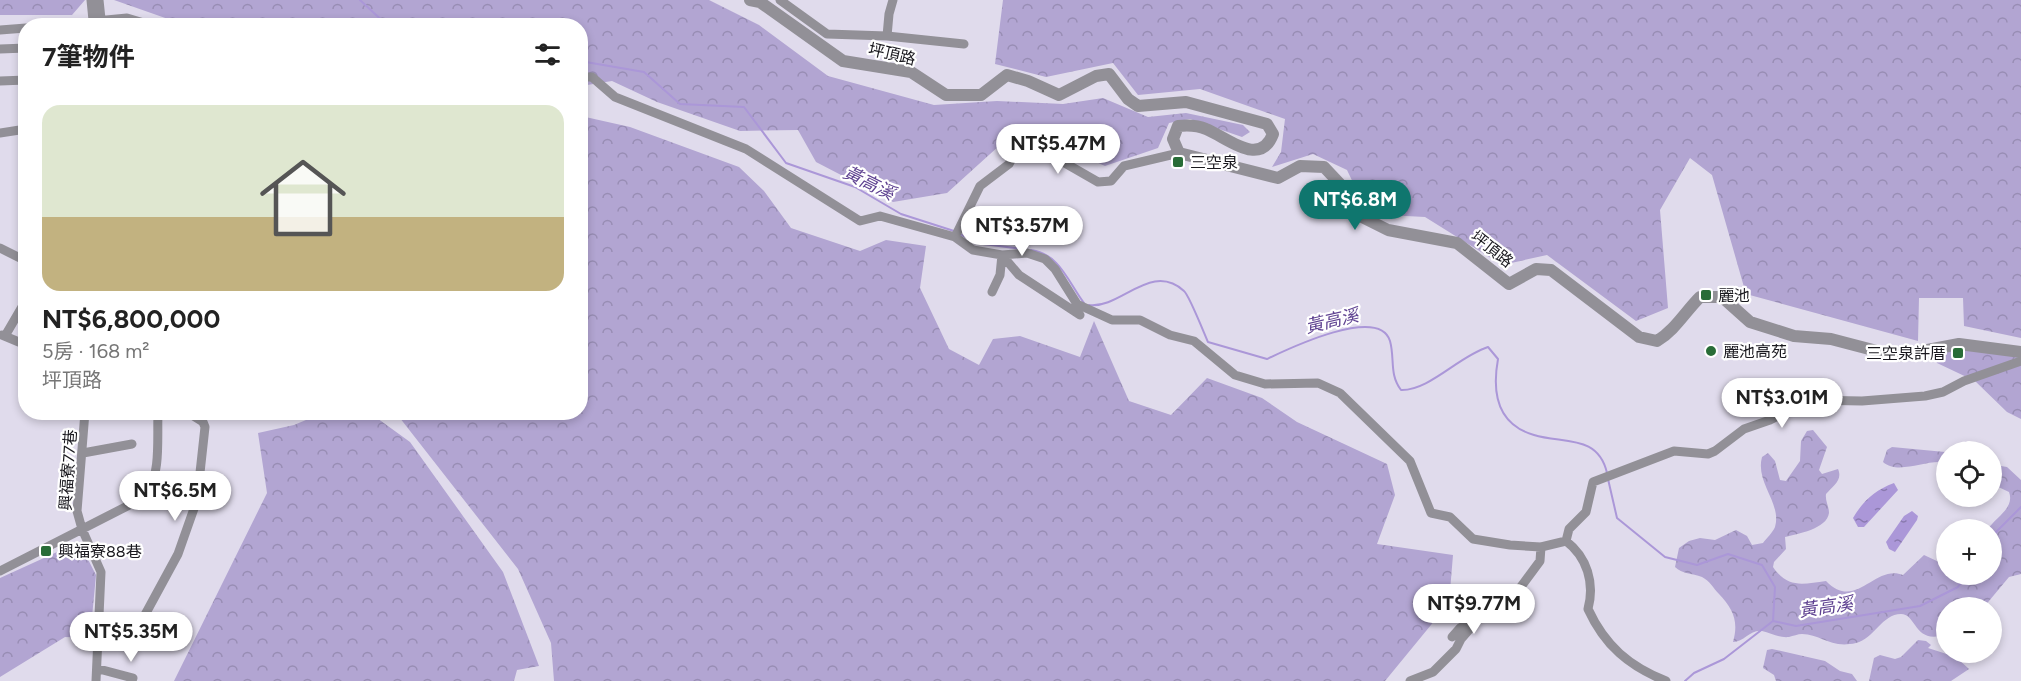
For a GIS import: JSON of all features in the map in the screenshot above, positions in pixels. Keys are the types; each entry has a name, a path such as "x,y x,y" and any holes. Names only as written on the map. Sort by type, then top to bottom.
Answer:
{"street":[{"path":"91,0 96,18"},
{"path":"97,18 99,0"},
{"name":"坪頂路","path":"750,0 760,2 843,61 911,72 946,95 981,95 1007,75 1028,81 1059,95 1096,76 1109,74 1128,99 1138,106 1186,102 1267,124 1273,134 1269,144 1261,150 1247,150 1205,128 1191,124 1179,126 1173,139 1179,153 1278,178 1300,166 1324,166 1341,185 1350,211 1388,230 1457,243 1509,284 1536,269 1551,270 1640,337 1657,340 1672,332 1700,297 1722,297 1750,322 1794,336 1831,339 1896,356 1959,344 2021,352"},
{"path":"780,0 827,34 887,36 964,44"},
{"path":"887,36 893,0"},
{"path":"0,30 18,29"},
{"path":"0,49 18,48"},
{"path":"588,77 592,77 615,98 746,149 860,221 879,216 956,237 973,250 1002,255 1028,253 1045,259 1055,269 1077,304 1112,320 1140,320 1170,335 1194,341 1235,375 1265,384 1318,383 1340,393 1410,461 1431,513 1450,517 1473,539 1541,547 1566,541"},
{"path":"0,81 18,80"},
{"path":"0,133 18,130"},
{"path":"956,237 980,186 1009,164 1016,151 1037,147 1098,182 1111,181 1124,166 1179,153"},
{"path":"0,248 18,257"},
{"path":"992,292 1000,275 1002,255"},
{"path":"1002,255 1019,275 1080,315"},
{"path":"18,312 3,335 18,342"},
{"path":"1566,541 1569,529 1586,512 1593,482 1622,473 1636,464 1674,451 1708,454 1744,429 1770,420 1809,400 1862,401 1924,396 1943,392 1964,381 2021,361"},
{"name":"興福寮77巷","path":"82,529 77,511 85,420"},
{"path":"0,571 147,496 154,482 157,467 158,420"},
{"path":"140,624 177,554 197,500 205,428 199,420"},
{"path":"83,453 132,444"},
{"path":"82,529 101,572 99,669 96,681"},
{"path":"1566,541 1583,558 1591,597 1588,609 1597,628 1640,671 1666,681"},
{"path":"1410,681 1433,672 1444,662 1494,601 1520,588 1540,561 1541,547"},
{"path":"1452,637 1460,628 1482,615"},
{"path":"99,669 133,678 132,681"}],"green space":[{"path":"0,0 85,0 72,15 0,15"},
{"path":"114,0 709,0 759,25 828,76 934,105 997,101 1063,104 1103,98 1148,117 1186,113 1243,125 1250,132 1242,137 1190,119 1169,123 1158,148 1105,166 1045,139 1000,145 947,193 893,202 816,162 798,130 740,131 657,102 612,81 588,85 588,18 165,18"},
{"path":"1003,0 2021,0 2021,338 1964,326 1963,298 1919,298 1918,341 1746,294 1712,175 1690,158 1660,210 1668,308 1636,321 1547,255 1502,265 1425,217 1368,214 1347,170 1313,154 1272,167 1281,152 1285,119 1200,89 1138,95 1113,63 1046,77 995,64"},
{"path":"588,118 630,127 739,167 764,191 791,228 860,251 886,240 926,246 920,288 949,349 979,365 993,339 1020,336 1080,357 1094,321 1129,401 1171,415 1207,378 1262,398 1297,422 1387,464 1395,495 1377,544 1453,555 1449,603 1385,681 554,681 551,643 518,569 401,420 588,420"},
{"path":"1944,348 2021,353 2021,419 2007,412 1975,381 1937,363 1933,355"},
{"path":"306,420 380,420 410,442 503,572 539,666 517,670 514,681 174,681 267,493 258,433"},
{"path":"1813,430 1827,447 1819,470 1822,474 1838,469 1839,476 1826,494 1829,513 1827,519 1811,530 1785,537 1786,549 1774,562 1773,567 1784,579 1796,583 1826,581 1837,589 1847,592 1856,590 1883,576 1893,573 1903,575 1924,555 1936,561 1936,585 2002,585 2002,519 1997,519 2007,508 2010,498 2009,492 2002,489 2002,466 2007,467 2021,480 2021,574 2009,577 1992,597 1936,597 1936,637 1922,633 1906,615 1901,614 1888,618 1868,637 1856,643 1839,644 1809,635 1785,637 1762,631 1733,642 1735,622 1731,610 1705,579 1675,567 1679,548 1689,541 1700,538 1715,540 1736,530 1747,536 1752,545 1763,543 1774,529 1776,518 1762,476 1762,457 1768,453 1775,461 1780,480 1786,481 1800,461 1801,441 1807,431"},
{"path":"1892,447 1936,451 1936,462 1905,467 1890,466 1883,462 1887,450"},
{"path":"79,542 96,575 90,638 65,637 0,677 0,578"},
{"path":"1918,640 1926,641 1931,645 1928,648 1936,651 1936,663 1962,663 1969,669 1951,681 1869,681 1874,658 1880,655 1895,659 1901,657"},
{"path":"1772,649 1825,661 1840,671 1852,674 1857,681 1776,681 1774,675 1763,668 1767,650"}],"water":[{"path":"1894,483 1898,490 1864,527 1858,527 1853,518 1861,506 1875,493"},
{"path":"1912,511 1918,516 1917,520 1895,552 1889,549 1886,542 1904,516"}],"waterway":[{"name":"黃高溪","path":"360,0 379,18"},
{"name":"黃高溪","path":"588,62 644,72 680,104 744,107 786,163 855,187 901,214 954,231"},
{"name":"黃高溪","path":"959,234 983,244 1023,249"},
{"name":"黃高溪","path":"1031,250 1049,257 1056,263 1084,303"},
{"name":"黃高溪","path":"1089,305 1113,300 1148,283 1160,281 1172,283 1186,294 1208,342 1267,359 1312,339 1352,328 1369,327 1382,331 1390,341 1395,378 1401,390 1422,385 1477,351 1488,347 1498,359 1497,395 1504,415 1521,430 1534,435 1588,446 1596,452 1607,473"},
{"name":"黃高溪","path":"1608,479 1617,518 1665,557 1697,565 1728,554 1762,565 1775,587 1773,621"},
{"name":"黃高溪","path":"2002,526 2021,507"},
{"name":"黃高溪","path":"1773,621 1796,626 1920,606 1959,585"},
{"path":"1685,681 1694,673 1724,659 1773,621"}],"place":[{"name":"三空泉","path":"1178,162"},
{"name":"麗池","path":"1706,295"},
{"name":"麗池高苑","path":"1711,351"},
{"name":"三空泉許厝","path":"1958,353"},
{"name":"興福寮88巷","path":"46,551"}]}
